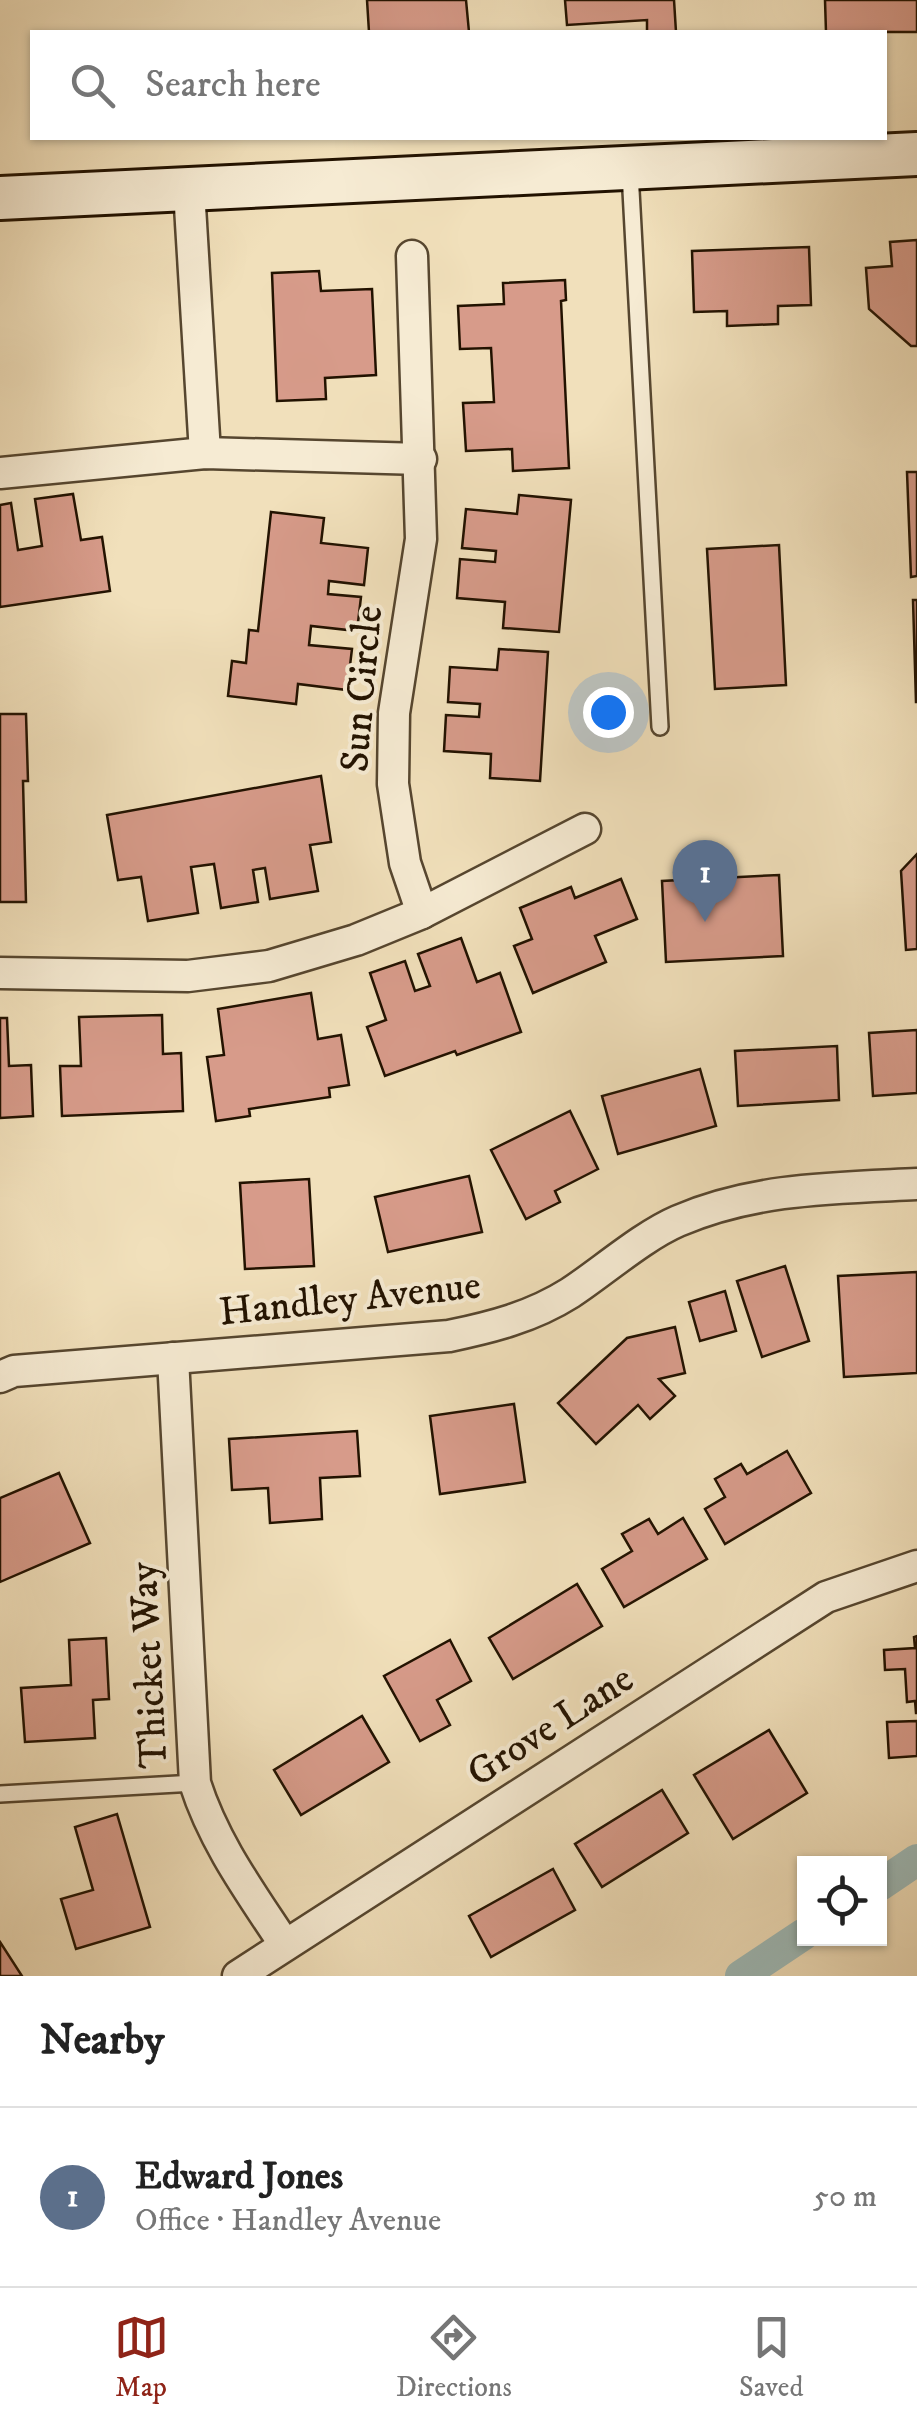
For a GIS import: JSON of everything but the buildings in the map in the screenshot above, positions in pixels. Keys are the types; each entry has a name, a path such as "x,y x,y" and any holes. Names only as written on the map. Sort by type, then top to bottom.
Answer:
{"street":[{"path":"0,198 917,154"},
{"path":"189,190 205,453"},
{"name":"Sun Circle","path":"412,256 421,539 394,713 393,784 405,863 422,913"},
{"path":"0,474 205,453 421,460"},
{"path":"0,974 188,976 269,966 356,940 422,913 585,829"},
{"name":"Handley Avenue","path":"0,1377 14,1371 449,1336 510,1323 565,1296 674,1222 731,1202 786,1191 917,1184"},
{"name":"Thicket Way","path":"174,1358 195,1783 219,1842 285,1945"},
{"name":"Grove Lane","path":"238,1976 826,1598 917,1566"}],"lane":[{"path":"630,168 660,728"},
{"path":"0,1794 195,1783"}],"waterway":[{"path":"887,1880 917,1860"},
{"path":"741,1976 797,1939"}],"place":[{"name":"Edward Jones","path":"705,922"}]}
